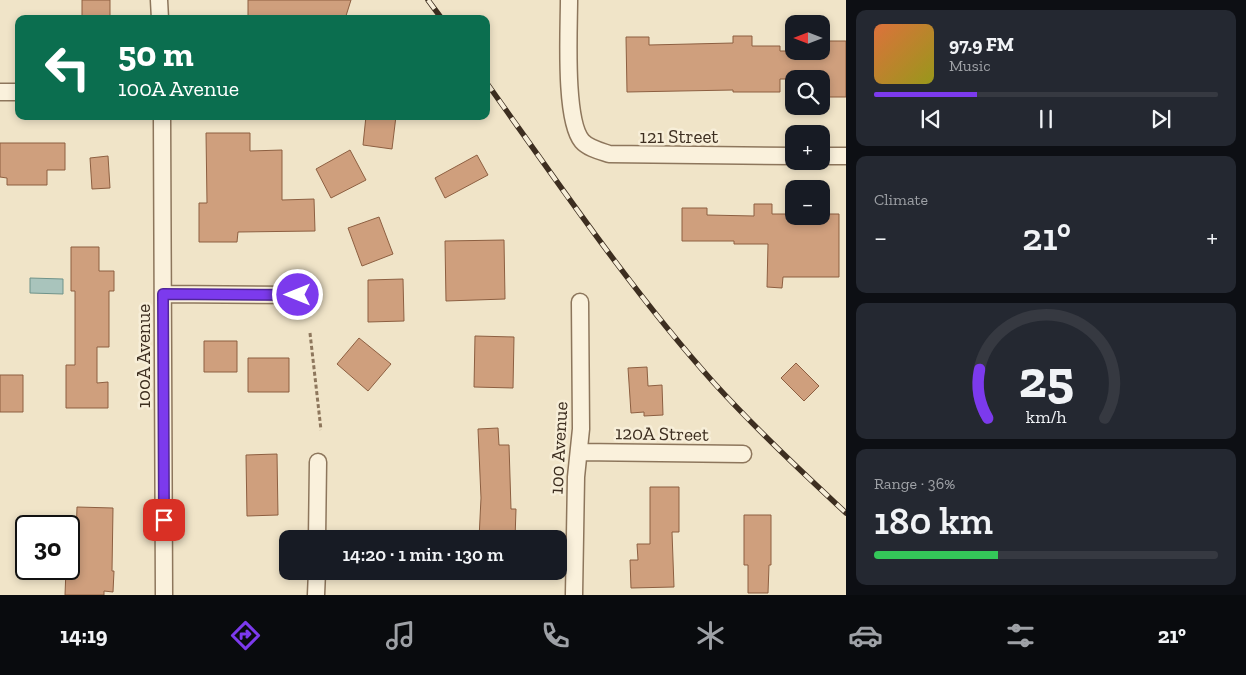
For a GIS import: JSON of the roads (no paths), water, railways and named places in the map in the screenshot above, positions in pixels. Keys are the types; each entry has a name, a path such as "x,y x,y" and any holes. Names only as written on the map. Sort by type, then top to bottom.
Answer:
{"street":[{"path":"159,0 160,15"},
{"name":"121 Street","path":"569,0 571,106 575,128 582,141 594,149 609,154 785,156"},
{"path":"0,92 15,92"},
{"name":"100A Avenue","path":"162,120 164,595"},
{"path":"830,156 846,156"},
{"path":"163,294 298,295"},
{"name":"100 Avenue","path":"574,595 576,478 581,429 580,302"},
{"name":"120A Street","path":"579,452 744,454"},
{"path":"317,530 318,462"},
{"path":"316,595 317,580"}],"water":[{"path":"30,278 63,279 63,294 30,293"}],"railway":[{"path":"428,0 439,15"},
{"path":"490,88 624,273 683,347 746,417 846,513"}]}
